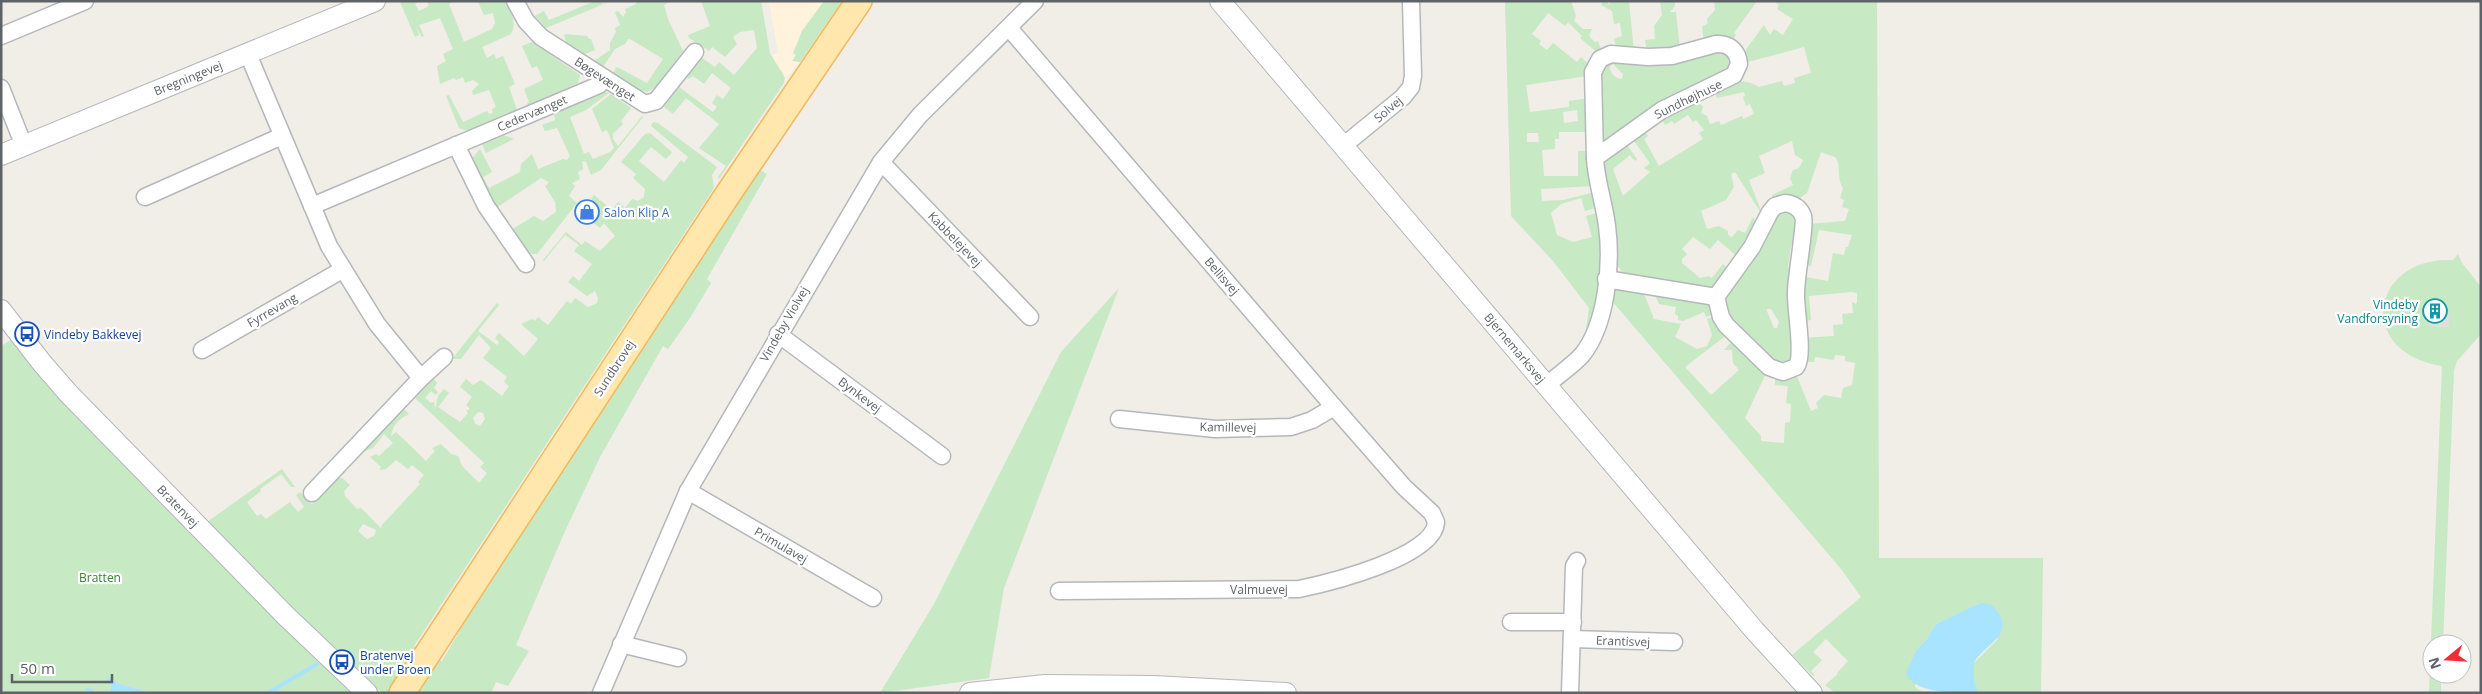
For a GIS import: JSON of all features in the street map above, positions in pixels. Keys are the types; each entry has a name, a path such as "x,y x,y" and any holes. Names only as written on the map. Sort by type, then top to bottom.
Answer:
{"main road":[{"name":"Sundbrovej","path":"402,693 720,205 830,45 866,4"}],"street":[{"path":"1,36 85,1"},
{"name":"Bregningevej","path":"1,156 375,1"},
{"name":"Bøgevænget","path":"515,1 526,21 540,37 643,103 652,103 694,52"},
{"name":"Vindeby Violvej","path":"601,693 688,491 778,334 881,162 920,115 1035,1"},
{"name":"Bjernemarksvej","path":"1220,1 1771,649 1812,693"},
{"name":"Solvej","path":"1343,146 1403,97 1410,87 1413,66 1411,1"},
{"name":"Bellisvej","path":"1009,28 1334,407 1404,487 1432,513 1436,522"},
{"name":"Sundhøjhuse","path":"1547,385 1580,356 1591,341 1600,316 1606,279 1608,237 1597,180 1595,158 1593,72 1596,63 1602,57 1611,54 1648,57 1672,56 1720,44 1729,46 1735,52 1739,64 1730,78 1662,110 1595,158"},
{"path":"248,54 312,206 342,270 377,324 421,378"},
{"name":"Cedervænget","path":"312,206 599,85 604,78"},
{"path":"1,88 24,146"},
{"path":"145,197 282,136"},
{"path":"456,145 486,206 526,264"},
{"name":"Kabbelejevej","path":"881,162 1030,316"},
{"path":"1785,203 1797,208 1802,214 1804,224 1796,286 1797,322 1801,352 1800,360 1796,367 1783,372 1769,367 1723,321 1716,297 1747,256 1773,208 1785,203"},
{"name":"Fyrrevang","path":"202,350 342,270"},
{"path":"1606,279 1716,297"},
{"name":"Bratenvej","path":"1,310 42,364 68,393 286,616 367,693"},
{"name":"Bynkevej","path":"778,334 942,456"},
{"path":"312,493 421,378 444,357"},
{"name":"Kamillevej","path":"1118,419 1215,429 1291,427 1312,420 1334,407"},
{"name":"Primulavej","path":"688,491 873,598"},
{"name":"Valmuevej","path":"1059,591 1299,589 1333,582 1369,571 1402,556 1433,534 1436,522"},
{"path":"1570,693 1574,566 1577,561"},
{"path":"1511,622 1573,622"},
{"name":"Erantisvej","path":"1572,639 1674,642"},
{"path":"621,644 678,658"},
{"path":"990,691 1045,685 1286,693"}],"shaded area":[{"path":"769,1 825,1 802,31 793,53 800,62 784,83 784,74 770,55 778,53"},
{"path":"2429,313 2450,313 2450,327 2428,326"}],"green space":[{"path":"420,1 415,4 419,11 429,6 427,1 454,1 449,4 464,42 492,29 495,23 493,13 484,15 478,2 505,1 514,25 511,34 482,47 487,58 494,54 496,59 503,56 515,84 509,87 517,110 468,131 459,128 446,96 449,95 463,122 487,111 489,114 493,113 492,109 496,107 489,90 473,95 472,91 479,84 473,80 465,83 463,77 456,80 454,78 440,84 437,66 446,61 443,54 453,49 440,18 419,25 424,36 422,37 416,27 419,35 415,37 400,2"},
{"path":"595,1 601,1 602,4 611,1 546,28 535,16 544,11 549,20"},
{"path":"637,1 672,1 664,5 668,19 683,51 656,87 647,92 640,90 613,73 617,67 647,83 663,59 632,40 628,39 625,44 615,49 603,67 594,61 610,50 610,43 616,32 615,28 620,25 615,12 618,11 623,17 626,12 625,9 636,4"},
{"path":"701,1 761,1 770,53 785,78 784,83 719,179 718,177 726,166 699,148 719,124 686,98 673,114 664,107 679,87 713,112 717,107 712,103 717,95 723,99 731,88 712,73 704,84 693,76 689,79 687,77 702,58 715,67 719,62 734,75 757,48 754,30 740,32 733,37 737,44 725,57 712,47 709,51 689,38 688,35 710,26"},
{"path":"824,1 842,1 800,62 792,61 796,55 793,53 802,31"},
{"path":"1505,1 1571,1 1576,16 1574,21 1583,29 1592,29 1589,36 1595,42 1598,41 1602,52 1599,54 1580,38 1582,36 1568,22 1565,26 1548,13 1532,34 1541,41 1539,44 1547,50 1553,43 1577,62 1581,57 1590,65 1588,76 1526,85 1530,112 1569,107 1569,101 1590,98 1590,132 1559,132 1559,139 1555,139 1555,149 1542,150 1544,176 1578,176 1578,151 1590,151 1592,186 1541,189 1542,201 1563,200 1591,193 1595,208 1585,211 1581,198 1561,204 1551,213 1557,235 1573,242 1592,237 1586,216 1596,213 1600,246 1599,281 1587,331 1579,345 1586,330 1589,308 1553,261 1511,216","holes":["1577,110 1578,121 1564,123 1563,112","1527,133 1538,133 1539,142 1527,142"]},
{"path":"1603,1 1607,1 1609,5 1611,1 1629,1 1634,52 1617,49 1614,39 1622,36 1620,23 1614,24 1612,11 1601,5"},
{"path":"1660,1 1675,1 1675,6 1670,12 1676,12 1680,50 1647,52 1645,40 1655,39 1654,26 1662,15"},
{"path":"1714,1 1757,1 1734,33 1736,35 1731,42 1704,43 1702,27 1708,23 1707,19 1715,10"},
{"path":"1773,1 1877,1 1879,558 2043,558 2041,693 1978,693 1974,678 1974,663 1998,639 1980,603 1936,624 1927,639 1917,649 1915,687 1924,693 1835,693 1825,685 1838,674 1848,661 1826,639 1813,652 1822,660 1811,671 1815,676 1813,676 1792,655 1861,597 1842,570 1612,301 1613,291 1617,288 1643,291 1654,319 1681,324 1675,337 1697,349 1707,346 1712,335 1707,319 1715,316 1728,334 1685,367 1711,395 1739,370 1733,363 1732,350 1724,350 1734,339 1767,371 1745,418 1761,436 1761,441 1784,443 1785,423 1790,422 1791,404 1786,403 1788,386 1775,385 1775,376 1796,374 1811,411 1818,408 1816,403 1824,395 1841,398 1843,388 1852,385 1855,363 1845,361 1845,356 1835,355 1834,360 1815,357 1814,362 1805,362 1803,338 1834,336 1833,325 1843,324 1842,314 1853,313 1852,302 1856,304 1857,302 1857,293 1851,292 1809,296 1811,320 1802,321 1800,276 1828,281 1833,253 1844,255 1852,235 1819,230 1811,266 1805,265 1809,224 1845,221 1849,209 1842,207 1844,200 1840,198 1843,188 1835,157 1821,152 1807,193 1795,202 1773,200 1772,195 1793,185 1790,178 1793,170 1799,168 1803,160 1795,155 1792,141 1759,156 1765,173 1749,180 1763,216 1735,172 1731,174 1734,187 1726,200 1701,211 1707,229 1719,226 1728,231 1728,235 1732,237 1738,230 1745,233 1753,217 1758,227 1739,258 1718,240 1710,249 1693,237 1682,249 1687,254 1682,259 1682,263 1700,278 1709,276 1712,278 1723,264 1729,269 1713,289 1705,290 1704,287 1623,273 1617,265 1614,265 1611,211 1603,161 1625,142 1637,159 1635,161 1630,155 1613,169 1623,196 1650,172 1644,168 1650,163 1631,137 1643,128 1648,136 1644,139 1659,166 1703,139 1699,133 1704,130 1696,120 1693,122 1688,115 1674,124 1672,121 1665,125 1660,117 1696,98 1703,107 1701,113 1707,116 1710,124 1719,121 1721,125 1742,116 1743,119 1754,114 1750,104 1746,106 1743,97 1745,96 1744,92 1717,98 1714,90 1742,81 1759,87 1782,81 1784,86 1795,83 1794,78 1811,73 1804,47 1744,63 1742,55 1764,25 1770,35 1774,29 1783,35 1793,19 1777,9 1779,5"},
{"path":"564,34 587,36 591,39 595,50 585,54 566,42"},
{"path":"532,42 580,75 578,83 528,106 527,103 529,102 524,89 543,80 537,66 532,68 522,46"},
{"path":"1727,50 1734,66 1660,103 1640,116 1640,120 1604,144 1600,140 1600,117 1603,115 1602,89 1598,87 1597,74 1606,60 1669,64 1692,60 1693,56","holes":["1613,64 1623,74 1622,79 1617,78 1612,73 1610,66"]},
{"path":"607,92 609,93 586,110 570,117 584,154 589,152 593,159 610,152 614,148 607,130 602,132 592,109 611,94 631,108 621,121 623,124 613,134 613,139 618,146 643,117 601,170 591,175 586,162 582,161 583,169 578,172 580,179 572,183 575,186 569,196 577,203 537,254 529,254 511,230 534,216 543,221 556,212 555,202 545,186 549,182 541,178 496,208 471,160 480,149 492,172 483,177 489,188 520,172 521,164 532,154 538,169 563,159 567,160 570,156 557,128 545,131 542,125 555,120 554,114"},
{"path":"653,122 658,123 717,167 712,175 714,188 414,646 442,661 470,613 737,204 760,170 767,174 707,279 711,283 690,318 668,349 663,346 600,457 565,531 516,645 529,651 508,686 496,682 491,693 384,693 365,682 204,524 282,469 295,487 291,487 281,474 260,489 261,491 247,502 257,516 261,514 266,519 290,502 298,512 304,507 296,495 300,492 312,504 339,478 342,478 350,485 344,491 345,496 357,509 361,508 382,529 381,526 420,484 418,482 424,475 412,465 408,469 396,460 386,469 379,470 381,467 370,457 376,454 379,456 393,443 384,434 373,448 363,452 404,409 409,414 397,422 391,436 396,432 426,461 435,451 432,448 441,444 451,454 458,456 462,466 479,483 487,473 480,467 484,463 415,398 433,378 437,383 434,388 438,392 436,395 431,391 425,398 431,403 434,402 435,410 438,396 444,389 449,393 438,407 460,422 468,413 466,411 470,409 466,405 472,397 460,387 466,379 473,385 481,380 502,396 509,386 504,382 507,377 483,358 491,348 479,335 461,359 452,359 497,303 499,305 478,331 497,345 499,342 495,338 499,333 524,356 538,339 521,324 532,319 535,321 538,317 548,325 567,301 571,304 575,298 588,307 597,303 598,298 595,291 587,296 568,282 573,276 579,281 592,264 574,251 579,245 565,235 543,260 566,232 582,245 585,241 600,251 615,236 604,223 600,228 588,219 595,210 591,206 595,202 591,199 594,195 612,210 618,202 625,208 632,199 638,201 644,197 645,189 633,178 636,174 621,162 645,134 650,133 672,152 666,159 651,147 639,161 664,182 681,160 684,163 688,157 651,126","holes":["478,412 483,413 485,419 480,426 475,424 473,418","363,524 376,530 374,536 367,539 358,531"]},
{"path":"504,135 514,139 486,153 482,144"},
{"path":"1778,210 1796,213 1796,242 1791,245 1788,267 1792,271 1791,307 1788,311 1790,333 1794,336 1797,356 1781,368 1730,323 1722,301 1741,272 1745,271 1758,253","holes":["1766,309 1771,309 1779,322 1777,328 1774,328"]},
{"path":"2458,254 2462,263 2481,287 2481,334 2457,361 2454,371 2443,634 2431,634 2442,366 2414,357 2395,343 2385,325 2384,306 2390,288 2404,273 2425,263 2453,260","holes":["2429,313 2450,313 2449,327 2428,326"]},
{"path":"1119,288 1004,588 989,678 880,693 934,604 1061,352"},
{"path":"1654,293 1709,302 1715,314 1706,317 1704,312 1683,321 1678,320 1678,316 1675,314 1676,307 1659,304"},
{"name":"Bratten","path":"14,338 356,693 152,693 120,684 107,677 111,686 110,693 1,693 1,346"},
{"path":"2429,684 2441,684 2441,693 2429,693"}],"water":[{"path":"1980,603 1990,605 1995,609 2002,619 2003,627 1996,640 1974,663 1974,678 1978,693 1936,691 1926,689 1910,680 1906,673 1917,649 1927,639 1936,624"},
{"path":"106,676 120,684 152,693 110,693 111,686"}],"waterway":[{"path":"268,693 317,664"},
{"path":"88,689 92,693"}],"place":[{"name":"Salon Klip A","path":"587,212"},
{"name":"Vindeby Vandforsyning","path":"2435,311"},
{"name":"Vindeby Bakkevej","path":"27,334"},
{"name":"Bratenvej under Broen","path":"342,662"}]}
